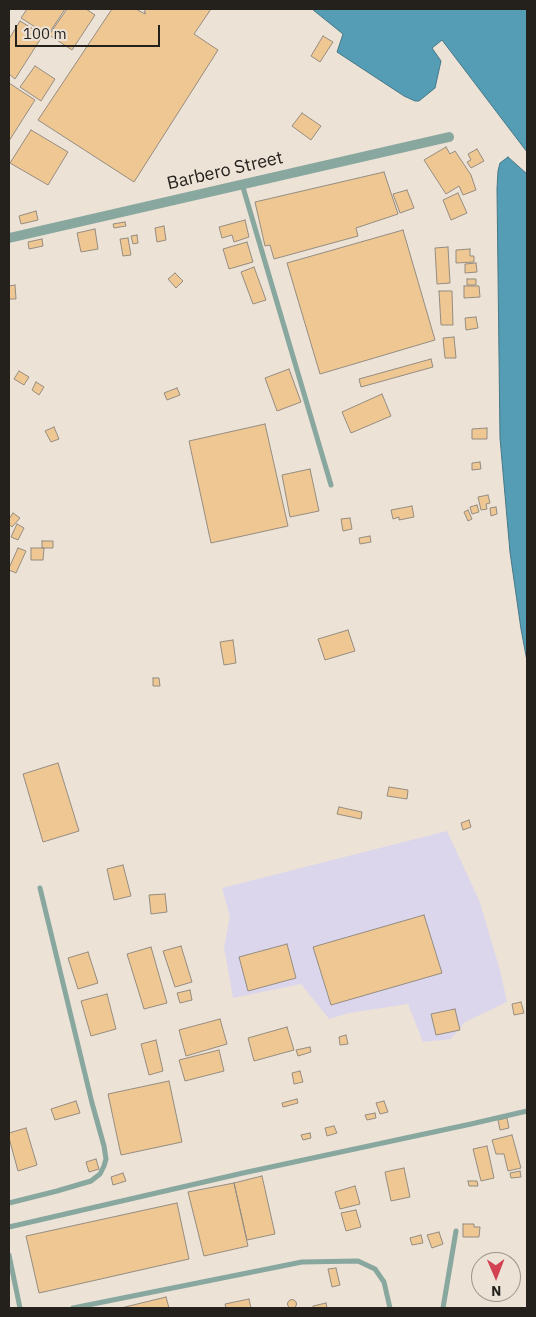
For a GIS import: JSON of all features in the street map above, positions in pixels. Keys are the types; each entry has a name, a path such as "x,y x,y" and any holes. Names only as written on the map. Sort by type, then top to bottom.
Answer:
{"street":[{"name":"Barbero Street","path":"9,238 448,137"}],"lane":[{"path":"242,184 331,485"},
{"path":"9,1203 91,1181 100,1174 106,1159 40,888"},
{"path":"9,1228 233,1175 527,1111"},
{"path":"443,1308 456,1231"},
{"path":"9,1255 20,1308"},
{"path":"73,1308 302,1262 358,1261 375,1269 384,1282 390,1308"}],"shaded area":[{"path":"447,831 479,900 500,970 507,1002 465,1022 451,1039 423,1042 408,1004 349,1013 329,1019 301,984 233,998 224,947 230,917 222,888"}],"water":[{"path":"312,9 527,9 527,152 442,40 432,48 441,61 435,88 419,101 415,101 404,96 337,52 343,34"},
{"path":"508,157 527,174 527,661 510,552 500,438 497,189 500,163"}],"building":[{"path":"27,9 65,9 48,35 21,18"},
{"path":"67,9 86,9 95,15 72,50 49,35"},
{"path":"112,9 136,9 145,14 146,9 211,9 194,34 218,50 134,182 38,120"},
{"path":"20,21 43,35 15,79 9,74 9,39"},
{"path":"323,36 333,42 320,62 311,56"},
{"path":"35,66 55,79 41,101 20,87"},
{"path":"9,83 35,100 9,141"},
{"path":"302,113 321,126 311,140 292,126"},
{"path":"31,130 68,152 48,185 10,163"},
{"path":"446,147 450,154 455,151 471,175 476,190 463,195 459,186 446,194 424,160"},
{"path":"477,149 484,161 471,168 467,162 471,160 468,154"},
{"path":"384,172 398,214 356,228 358,236 274,259 270,245 265,246 255,202"},
{"path":"407,190 414,208 400,213 393,194"},
{"path":"458,193 467,213 451,220 443,200"},
{"path":"36,211 38,220 21,224 19,216"},
{"path":"245,220 249,237 234,242 232,235 222,238 219,227"},
{"path":"125,222 126,226 114,228 113,224"},
{"path":"164,226 166,240 157,242 155,228"},
{"path":"95,229 98,249 81,252 77,233"},
{"path":"403,230 435,340 320,374 287,263"},
{"path":"137,235 138,243 133,244 131,236"},
{"path":"128,238 131,255 123,256 120,239"},
{"path":"42,239 43,246 29,249 28,242"},
{"path":"247,242 253,262 229,269 223,249"},
{"path":"448,247 450,283 437,284 435,248"},
{"path":"470,249 470,256 474,256 474,262 456,263 456,250"},
{"path":"476,263 477,272 465,273 465,264"},
{"path":"254,267 266,300 253,304 241,272"},
{"path":"175,273 183,281 176,288 168,279"},
{"path":"467,279 476,279 476,285 467,285"},
{"path":"15,285 16,299 9,299 9,286"},
{"path":"464,286 479,286 480,297 464,298"},
{"path":"439,291 452,291 453,325 441,325"},
{"path":"476,317 478,328 466,330 465,318"},
{"path":"454,337 456,358 445,358 443,338"},
{"path":"431,359 433,367 361,387 359,379"},
{"path":"289,369 301,402 277,411 265,378"},
{"path":"19,371 29,377 24,385 14,379"},
{"path":"36,382 44,387 39,395 32,390"},
{"path":"177,388 180,395 167,400 164,393"},
{"path":"382,394 391,416 351,433 342,412"},
{"path":"265,424 288,526 211,543 189,441"},
{"path":"54,427 59,439 51,442 45,431"},
{"path":"487,428 487,439 472,439 472,429"},
{"path":"480,462 481,469 472,470 472,463"},
{"path":"310,469 319,511 290,517 282,475"},
{"path":"488,495 490,503 486,504 487,509 481,510 478,497"},
{"path":"477,505 479,512 472,514 470,507"},
{"path":"412,506 414,517 399,520 399,517 393,519 391,510"},
{"path":"496,507 497,514 491,516 490,508"},
{"path":"468,510 472,519 468,521 464,512"},
{"path":"13,513 20,518 12,527 9,524 9,519"},
{"path":"350,518 352,529 343,531 341,519"},
{"path":"17,524 24,528 18,540 11,537"},
{"path":"370,536 371,542 360,544 359,538"},
{"path":"42,541 53,541 53,548 42,548"},
{"path":"18,548 26,551 16,573 9,570 9,568"},
{"path":"31,548 44,548 43,560 31,560"},
{"path":"348,630 355,651 325,660 318,639"},
{"path":"233,640 236,663 224,665 220,642"},
{"path":"153,678 159,678 160,686 153,686"},
{"path":"58,763 79,831 43,842 23,774"},
{"path":"389,787 408,790 407,799 387,796"},
{"path":"339,807 362,812 361,819 337,814"},
{"path":"469,820 471,827 463,830 461,823"},
{"path":"123,865 131,896 114,900 107,869"},
{"path":"165,894 167,912 151,914 149,895"},
{"path":"424,915 442,973 331,1005 313,947"},
{"path":"287,944 296,978 248,991 239,957"},
{"path":"181,946 192,982 175,987 163,951"},
{"path":"151,947 167,1003 144,1009 127,954"},
{"path":"88,952 98,983 78,989 68,958"},
{"path":"190,990 192,1000 180,1003 177,993"},
{"path":"107,994 116,1029 91,1036 81,1001"},
{"path":"521,1002 524,1013 514,1015 512,1004"},
{"path":"455,1009 460,1030 436,1035 431,1014"},
{"path":"220,1019 227,1044 186,1056 179,1030"},
{"path":"287,1027 294,1050 254,1061 248,1038"},
{"path":"346,1035 348,1044 340,1045 339,1037"},
{"path":"156,1040 163,1071 149,1075 141,1044"},
{"path":"310,1047 311,1052 298,1056 296,1050"},
{"path":"219,1050 224,1071 185,1081 179,1060"},
{"path":"300,1071 303,1082 294,1084 292,1073"},
{"path":"169,1081 182,1142 121,1155 108,1094"},
{"path":"297,1099 298,1103 283,1107 282,1103"},
{"path":"76,1101 80,1113 55,1120 51,1109"},
{"path":"384,1101 388,1112 380,1114 376,1103"},
{"path":"375,1113 376,1118 367,1120 365,1115"},
{"path":"507,1118 509,1128 500,1130 498,1120"},
{"path":"334,1126 337,1133 327,1136 325,1128"},
{"path":"26,1128 37,1165 18,1171 9,1133"},
{"path":"310,1133 311,1138 303,1140 301,1135"},
{"path":"512,1135 521,1168 508,1171 504,1154 496,1154 492,1140"},
{"path":"487,1146 494,1178 481,1181 473,1149"},
{"path":"96,1159 99,1169 89,1172 86,1162"},
{"path":"404,1168 410,1197 391,1201 385,1172"},
{"path":"520,1171 521,1177 511,1178 510,1173"},
{"path":"123,1173 126,1181 113,1185 111,1177"},
{"path":"262,1176 275,1234 247,1240 234,1183"},
{"path":"468,1181 477,1181 478,1186 469,1186"},
{"path":"234,1183 248,1246 204,1256 188,1192"},
{"path":"355,1186 360,1204 340,1209 335,1192"},
{"path":"177,1203 189,1259 39,1293 26,1236"},
{"path":"356,1210 361,1227 346,1231 341,1213"},
{"path":"463,1224 474,1224 474,1227 480,1227 479,1237 463,1237"},
{"path":"439,1232 443,1244 432,1248 427,1235"},
{"path":"421,1235 423,1243 412,1245 410,1238"},
{"path":"336,1268 340,1285 332,1287 328,1269"},
{"path":"166,1297 169,1308 121,1308"},
{"path":"249,1299 251,1308 226,1308 225,1304"},
{"path":"292,1299 297,1304 292,1309 287,1304"},
{"path":"326,1303 327,1308 313,1308 313,1306"}]}
